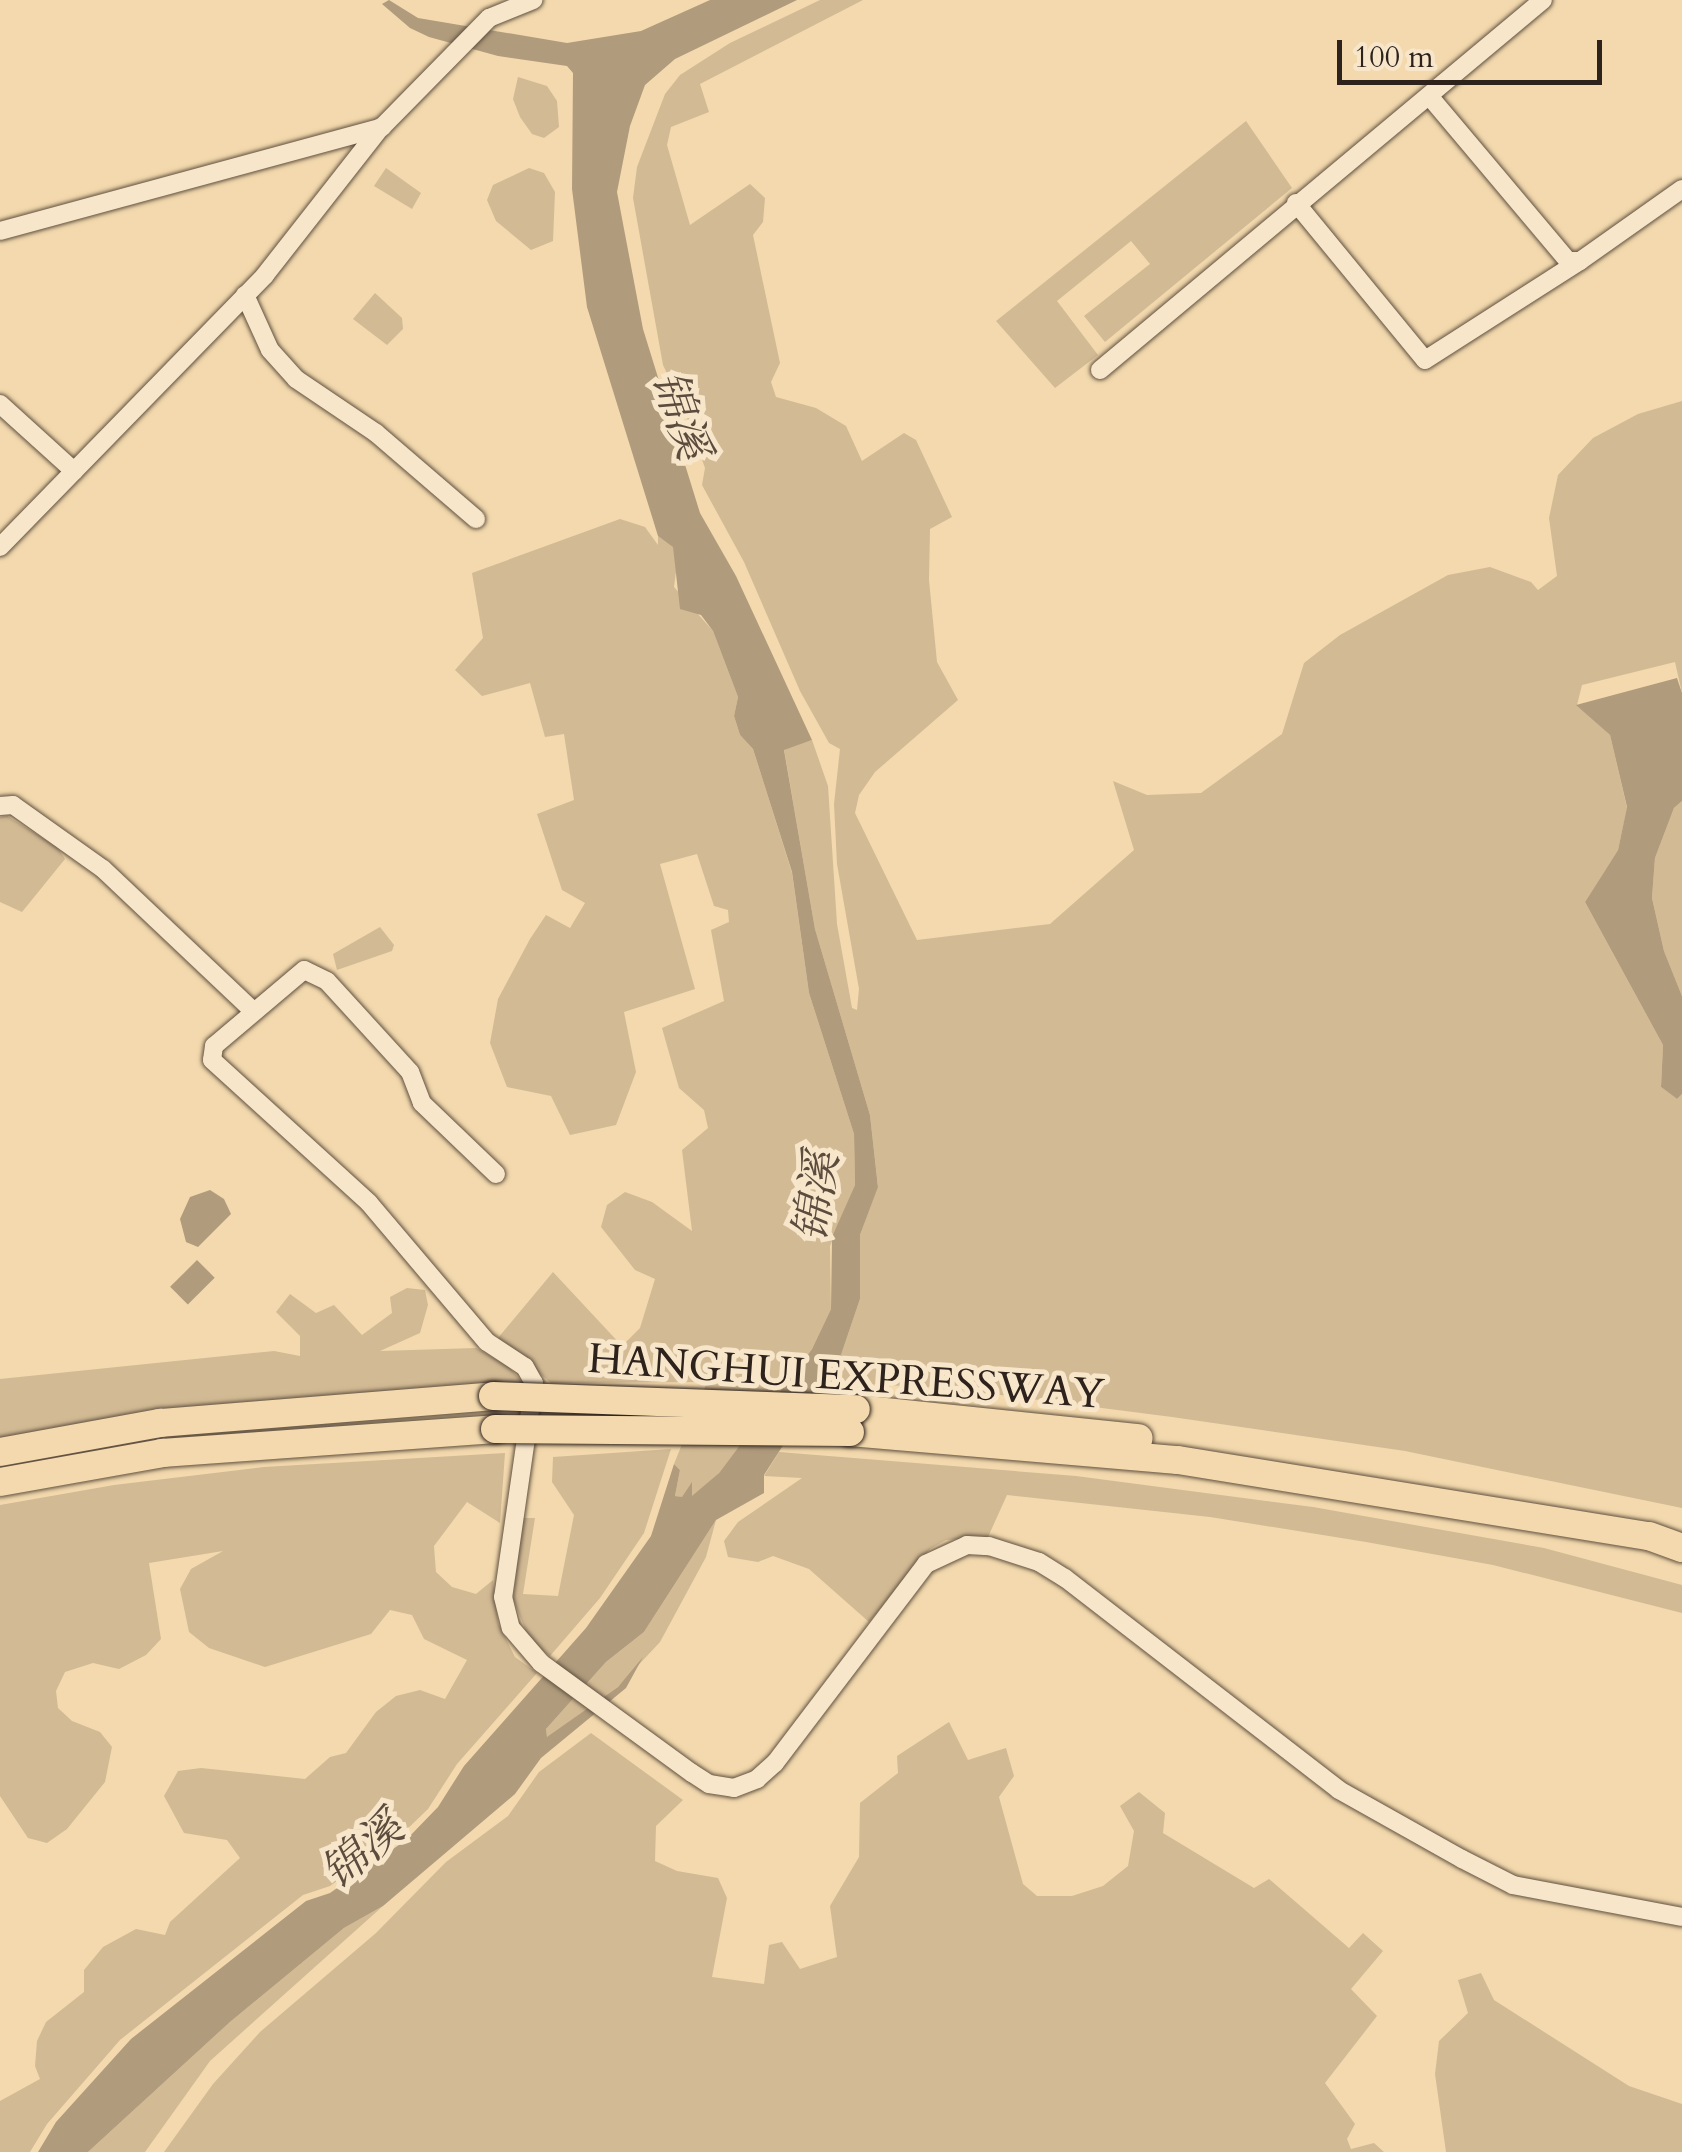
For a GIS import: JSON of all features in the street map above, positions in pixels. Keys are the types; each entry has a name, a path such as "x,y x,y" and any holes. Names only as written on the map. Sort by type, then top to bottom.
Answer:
{"highway":[{"name":"HANGHUI EXPRESSWAY","path":"0,1452 160,1423 493,1396 1176,1442 1656,1520 1682,1529"},
{"name":"HANGHUI EXPRESSWAY","path":"0,1482 162,1453 495,1429 853,1420 1178,1460 1649,1536 1682,1548"}],"street":[{"path":"0,547 245,295 382,127 489,18 533,0"},
{"path":"1100,370 1543,0"},
{"path":"1430,97 1568,261 1580,260"},
{"path":"0,231 382,127"},
{"path":"1296,203 1425,360 1682,190"},
{"path":"245,295 270,350 296,379 376,433 476,519"},
{"path":"0,404 74,470"},
{"path":"0,806 13,806 103,869 252,1010"},
{"path":"496,1174 422,1103 410,1072 327,981 304,970 214,1046 212,1060 369,1203 410,1247 476,1331 525,1368 534,1384 503,1598 511,1628 541,1663 614,1720 709,1784 734,1788 756,1779 775,1764 926,1564 967,1545 989,1546 1039,1562 1065,1578 1339,1790 1462,1859 1513,1884 1682,1916"}],"shaded area":[{"path":"389,0 418,18 567,43 641,31 710,0 797,0 675,59 645,85 630,126 617,192 643,329 700,513 736,576 812,740 784,750 815,929 870,1115 878,1187 860,1235 860,1299 841,1355 764,1475 764,1493 716,1520 644,1632 606,1662 546,1729 547,1737 618,1687 643,1657 626,1688 541,1758 515,1794 383,1906 344,1928 230,2022 88,2152 38,2152 56,2122 131,2039 306,1901 330,1893 406,1840 438,1807 464,1766 586,1628 651,1536 674,1464 680,1470 675,1496 682,1497 692,1482 692,1496 719,1473 812,1349 831,1309 832,1237 855,1185 854,1134 809,993 792,872 753,749 740,735 734,716 738,697 713,631 701,615 680,609 673,547 658,536 587,307 572,189 573,73 567,66 498,56 429,37 410,28 382,4"},
{"path":"820,0 863,0 700,84 709,112 671,127 667,145 690,225 750,184 765,198 763,222 753,235 780,363 771,382 776,397 816,408 846,426 862,461 904,433 916,440 952,517 930,529 929,580 937,662 958,700 875,772 859,795 855,813 917,940 1050,924 1134,850 1113,781 1147,795 1201,793 1282,734 1304,663 1340,635 1448,575 1490,567 1531,582 1538,590 1557,576 1549,518 1558,475 1593,438 1638,414 1682,401 1682,693 1675,662 1582,685 1577,705 1610,735 1627,808 1618,850 1585,902 1663,1045 1661,1087 1677,1099 1682,1094 1682,1508 1405,1451 946,1388 824,1382 841,1355 860,1299 860,1235 878,1186 870,1115 815,929 784,749 812,740 828,786 837,924 852,1008 857,1010 859,989 837,864 834,804 840,749 829,743 800,691 744,562 702,485 705,468 683,407 687,395 671,382 663,365 633,198 637,167 665,94 680,75 730,43"},
{"path":"518,77 547,86 557,101 559,127 544,138 532,134 520,117 513,99"},
{"path":"1246,121 1292,188 1105,342 1084,316 1150,264 1131,241 1057,301 1098,355 1055,388 996,321"},
{"path":"386,168 421,193 412,209 374,186"},
{"path":"529,168 544,173 555,192 553,241 531,250 496,221 487,200 493,185"},
{"path":"375,293 402,318 403,329 387,345 353,319"},
{"path":"620,519 645,527 658,545 658,536 673,546 677,564 674,587 713,631 738,697 734,716 740,735 753,749 792,873 809,993 854,1134 855,1185 830,1246 831,1309 812,1349 719,1473 690,1499 675,1496 680,1470 674,1464 707,1382 551,1383 498,1338 553,1272 622,1346 640,1328 655,1279 635,1270 601,1227 607,1205 625,1192 652,1202 692,1231 682,1150 708,1128 704,1110 679,1088 662,1028 724,1001 711,930 729,922 728,910 714,906 697,854 660,864 695,989 624,1012 636,1072 616,1125 570,1135 551,1096 507,1087 490,1043 498,999 546,915 570,928 585,903 562,890 537,814 574,800 564,734 545,737 530,683 482,696 455,670 483,638 472,573"},
{"path":"1677,678 1682,693 1682,801 1674,808 1655,858 1652,898 1664,951 1682,996 1682,1094 1677,1099 1661,1087 1663,1045 1585,902 1618,850 1627,807 1610,735 1576,705"},
{"path":"1682,801 1682,996 1664,951 1652,898 1655,858 1674,808"},
{"path":"7,816 57,847 65,859 22,912 0,902 0,817"},
{"path":"380,927 394,945 392,951 337,970 333,954"},
{"path":"210,1190 224,1199 231,1214 198,1247 186,1242 180,1219 190,1197"},
{"path":"197,1260 215,1278 188,1305 170,1287"},
{"path":"407,1288 425,1290 428,1305 420,1333 380,1351 476,1348 508,1366 522,1382 403,1391 0,1439 0,1379 274,1351 300,1356 300,1336 276,1312 290,1294 316,1313 334,1305 362,1335 392,1313 390,1297"},
{"path":"671,1449 644,1533 600,1598 550,1656 530,1641 513,1599 523,1518 535,1518 523,1594 558,1596 574,1515 552,1482 553,1457"},
{"path":"779,1452 1076,1476 1313,1507 1544,1548 1682,1585 1682,1613 1493,1565 1366,1542 1210,1517 1007,1495 988,1537 946,1540 930,1549 869,1622 809,1569 773,1556 758,1562 728,1557 724,1541 738,1522 802,1478 764,1476"},
{"path":"505,1453 500,1523 467,1502 434,1546 436,1572 452,1587 476,1594 493,1580 498,1623 515,1657 537,1673 457,1764 428,1809 401,1835 330,1886 303,1895 120,2040 47,2124 30,2152 0,2152 0,2101 40,2079 35,2066 37,2041 46,2022 84,1992 84,1970 103,1947 136,1929 165,1935 170,1922 240,1858 227,1840 184,1833 164,1796 178,1771 201,1768 305,1779 330,1757 346,1753 376,1712 396,1696 420,1690 445,1699 467,1660 424,1639 412,1615 390,1610 371,1634 265,1667 209,1648 189,1632 180,1589 191,1569 223,1551 149,1563 161,1639 146,1655 119,1669 93,1663 65,1672 56,1691 58,1708 72,1721 100,1732 112,1747 105,1782 67,1829 47,1843 28,1838 0,1796 0,1505 114,1485 264,1467"},
{"path":"716,1520 706,1557 660,1642 618,1687 547,1738 546,1729 606,1662 644,1632"},
{"path":"949,1722 968,1760 1006,1748 1014,1776 999,1797 1023,1884 1037,1896 1072,1896 1103,1886 1128,1866 1134,1831 1120,1806 1139,1792 1165,1813 1163,1833 1254,1888 1269,1879 1349,1948 1363,1933 1383,1951 1351,1989 1377,2016 1325,2083 1355,2124 1347,2139 1351,2149 1374,2143 1384,2152 164,2152 213,2084 260,2032 376,1933 446,1862 508,1816 539,1772 591,1733 683,1800 656,1826 655,1861 677,1871 718,1878 727,1898 712,1977 764,1984 769,1945 782,1942 800,1969 837,1957 830,1906 859,1857 860,1803 898,1773 897,1756"},
{"path":"383,1906 210,2061 145,2152 88,2152 230,2022 344,1928"},
{"path":"1481,1973 1494,2000 1629,2086 1682,2104 1682,2152 1446,2152 1435,2074 1439,2041 1468,2013 1458,1980"}],"water label":[{"name":"锦溪","path":"680,415"},
{"name":"锦溪","path":"817,1197"},
{"name":"锦溪","path":"363,1851"}]}
